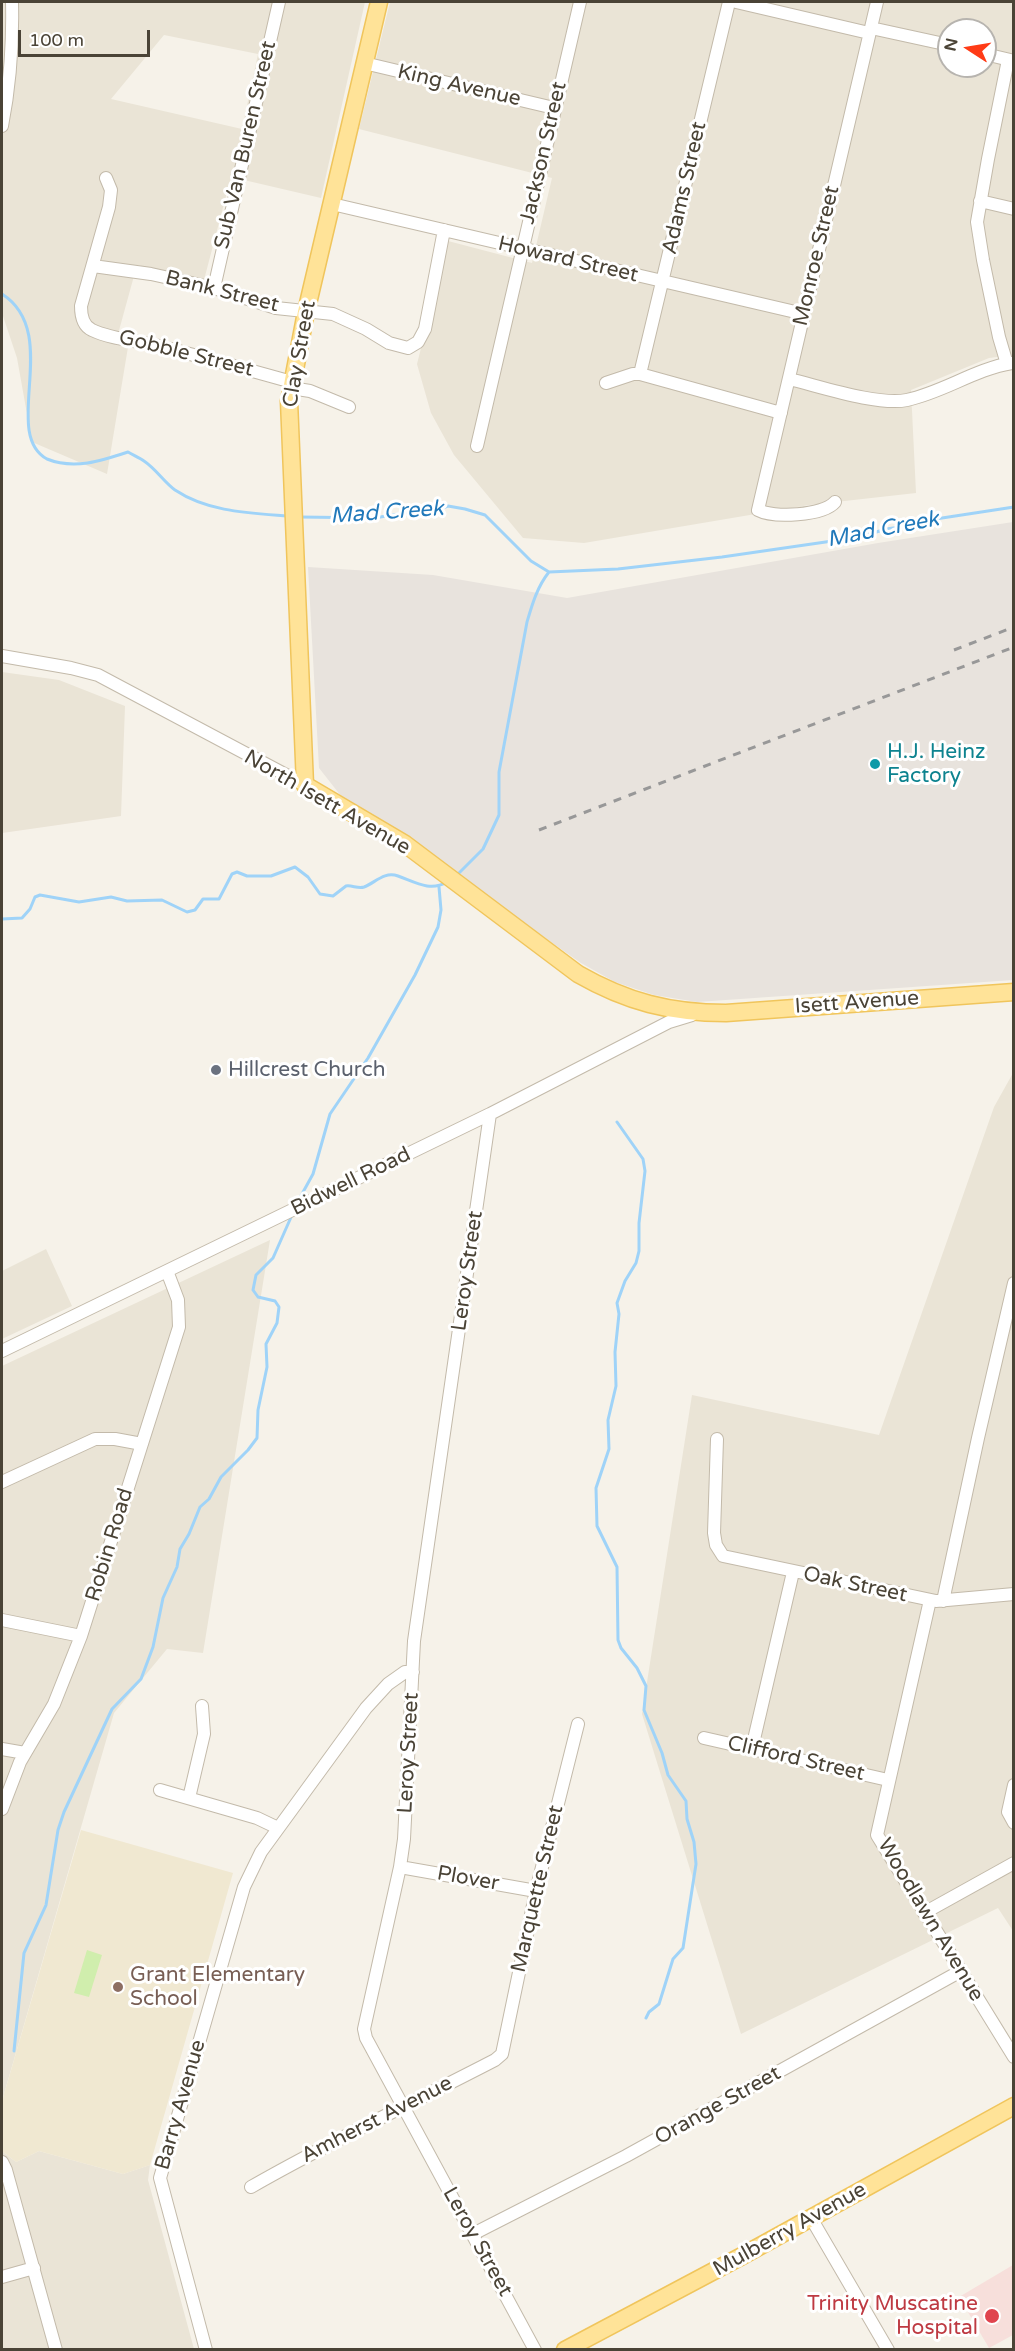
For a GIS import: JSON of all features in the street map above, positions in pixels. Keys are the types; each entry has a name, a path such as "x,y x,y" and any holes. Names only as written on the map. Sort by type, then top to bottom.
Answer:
{"main road":[{"name":"Clay Street","path":"305,785 288,419 291,385 379,2"},
{"name":"North Isett Avenue","path":"305,785 405,844 583,977 630,999 657,1007 699,1013"},
{"name":"Isett Avenue","path":"699,1013 1014,992"},
{"name":"Mulberry Avenue","path":"565,2349 811,2218 1014,2106"}],"street":[{"path":"2,126 12,47 12,2"},
{"name":"Sub Van Buren Street","path":"214,288 279,2"},
{"name":"Jackson Street","path":"477,446 580,2"},
{"name":"Adams Street","path":"640,374 729,2"},
{"path":"736,2 937,43"},
{"name":"Monroe Street","path":"834,502 825,509 783,515 758,510 877,2"},
{"path":"789,379 879,400 897,401 921,396 979,372 1010,363 999,337 977,222 1011,60"},
{"name":"King Avenue","path":"364,63 555,108"},
{"path":"93,266 111,196 106,178"},
{"path":"980,201 1014,209"},
{"name":"Howard Street","path":"332,204 804,314"},
{"name":"Bank Street","path":"93,266 151,274 214,288 276,308 333,314 366,329 389,343 408,348 415,345 425,329 444,230"},
{"name":"Gobble Street","path":"93,266 81,306 84,321 91,330 230,364 350,406"},
{"path":"606,383 640,374 781,413"},
{"name":"North Isett Avenue","path":"2,656 98,675 305,785"},
{"name":"Bidwell Road","path":"2,1351 490,1114 669,1022 699,1013"},
{"name":"Leroy Street","path":"490,1114 420,1600 413,1672 404,1839 400,1867 364,2029 366,2038 535,2349"},
{"name":"Robin Road","path":"2,1809 25,1753 54,1704 81,1636 179,1328 178,1300 167,1271"},
{"path":"943,1600 1014,1283"},
{"path":"2,1482 95,1439 115,1439 142,1444"},
{"name":"Oak Street","path":"717,1439 714,1533 716,1545 723,1556 930,1600 1014,1594"},
{"path":"752,1748 794,1572"},
{"name":"Woodlawn Avenue","path":"930,1600 877,1835 959,1972 1014,2057"},
{"path":"2,1620 81,1636"},
{"name":"Barry Avenue","path":"206,2349 160,2178 244,1887 256,1860 278,1828 378,1694 405,1672 413,1672"},
{"path":"189,1798 204,1734 202,1706"},
{"name":"Marquette Street","path":"502,2054 536,1891 578,1724"},
{"name":"Clifford Street","path":"704,1738 888,1780"},
{"path":"2,1749 25,1753"},
{"path":"1014,1785 1008,1812 1014,1823"},
{"path":"160,1790 257,1818 278,1828"},
{"path":"924,1914 1014,1863"},
{"name":"Plover","path":"400,1867 536,1891"},
{"name":"Orange Street","path":"473,2234 626,2156 959,1972"},
{"name":"Amherst Avenue","path":"251,2187 297,2160 495,2060 502,2054"},
{"path":"2,2162 56,2349"},
{"path":"811,2218 888,2349"},
{"path":"2,2277 34,2268"}],"shaded area":[{"path":"2,2 365,2 321,198 231,177 204,280 137,265 115,345 128,347 107,474 32,442 17,358 2,313","holes":["164,35 258,54 242,129 111,99"]},
{"path":"390,2 1013,2 1013,355 989,358 911,390 916,493 809,505 584,543 523,538 454,455 431,413 417,364 448,241 532,263 552,178 359,129"},
{"path":"1013,522 1013,980 697,1002 654,995 615,982 581,963 341,796 319,768 308,567 433,575 567,598 878,543"},
{"path":"2,672 59,680 125,706 121,816 2,833"},
{"path":"1013,1073 1013,1931 998,1908 741,2034 642,1714 692,1395 879,1435 994,1107"},
{"path":"270,1240 203,1653 167,1649 114,1713 2,2101 2,1366"},
{"path":"46,1249 72,1306 2,1339 2,1271"},
{"name":"Grant Elementary School","path":"81,1830 233,1873 150,2165 123,2174 39,2151 16,2162 2,2151 2,2101"},
{"path":"2,2151 16,2162 39,2151 123,2174 150,2165 148,2180 194,2349 2,2349"},
{"name":"Trinity Muscatine Hospital","path":"1013,2265 1013,2335 989,2348 959,2297"}],"green space":[{"path":"87,1950 102,1955 89,1997 74,1993"}],"waterway":[{"name":"Mad Creek","path":"2,294 20,311 28,333 31,356 29,428 34,446 47,459 77,464 98,461 128,452 148,464 175,490 201,503 229,510 288,516"},
{"name":"Mad Creek","path":"300,517 374,518 448,506 465,509 485,515 531,561 549,572"},
{"name":"Mad Creek","path":"549,572 618,569 722,557 860,537 886,529 923,524 929,520 1014,507"},
{"path":"457,875 483,849 499,815 499,772 527,622 538,590 549,572"},
{"path":"2,919 22,918 30,909 35,897 40,895 79,902 111,897 127,901 162,900 187,912 195,910 203,899 219,899 232,874 237,872 247,876 271,876 295,867 308,877 320,894 333,896 346,886 364,887 388,875 429,886 447,882"},
{"path":"297,1203 313,1174 330,1114 368,1058 415,975 438,927 441,910 439,887"},
{"path":"617,1122 643,1159 645,1171 639,1223 639,1251 636,1263 625,1281 617,1303 619,1314 615,1352 616,1386 608,1420 609,1449 596,1488 597,1526 617,1567 618,1640 646,1686 644,1710 662,1753 668,1775 686,1801 687,1819 694,1842 696,1864 683,1948 673,1959 659,2004 649,2012 646,2018"},
{"path":"14,2051 24,1953 46,1905 58,1830 64,1812 112,1709 141,1679 153,1647 163,1598 177,1567 180,1549 200,1507 209,1499 221,1477 257,1438 258,1410 267,1367 266,1344 277,1323 279,1307 275,1301 258,1297 253,1290 256,1275 273,1258 292,1215"}],"railway":[{"path":"954,650 1014,627"},
{"path":"539,830 1014,647"}],"place":[{"name":"H.J. Heinz Factory","path":"875,764"},
{"name":"Hillcrest Church","path":"216,1070"},
{"name":"Grant Elementary School","path":"118,1987"},
{"name":"Trinity Muscatine Hospital","path":"992,2316"}]}
